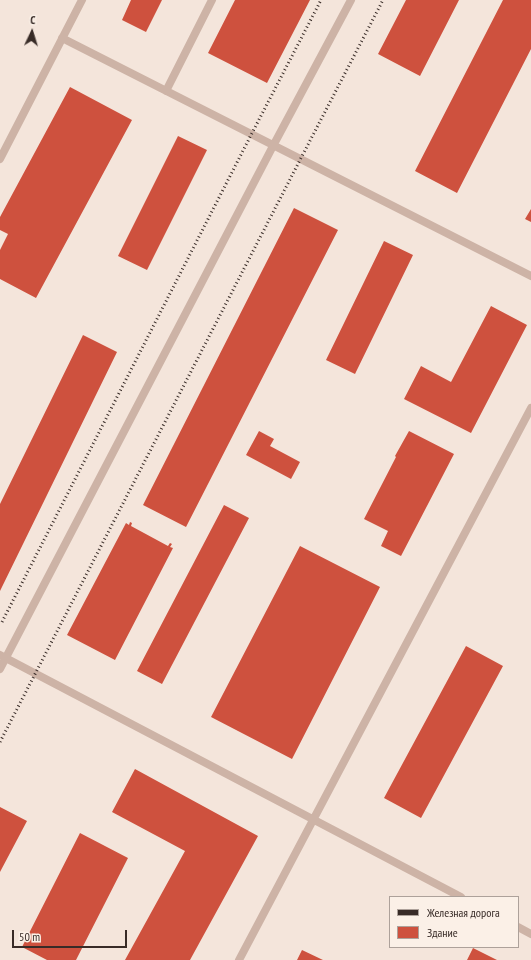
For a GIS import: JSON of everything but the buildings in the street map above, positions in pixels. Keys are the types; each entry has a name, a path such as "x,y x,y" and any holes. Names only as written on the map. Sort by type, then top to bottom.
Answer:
{"lane":[{"path":"0,159 82,0"},
{"path":"166,91 212,0"},
{"path":"0,669 3,657 351,0"},
{"path":"62,38 531,276"},
{"path":"239,960 531,408"},
{"path":"3,657 459,896"},
{"path":"519,928 531,934"}],"railway":[{"path":"2,622 321,0"},
{"path":"0,742 383,0"}]}
